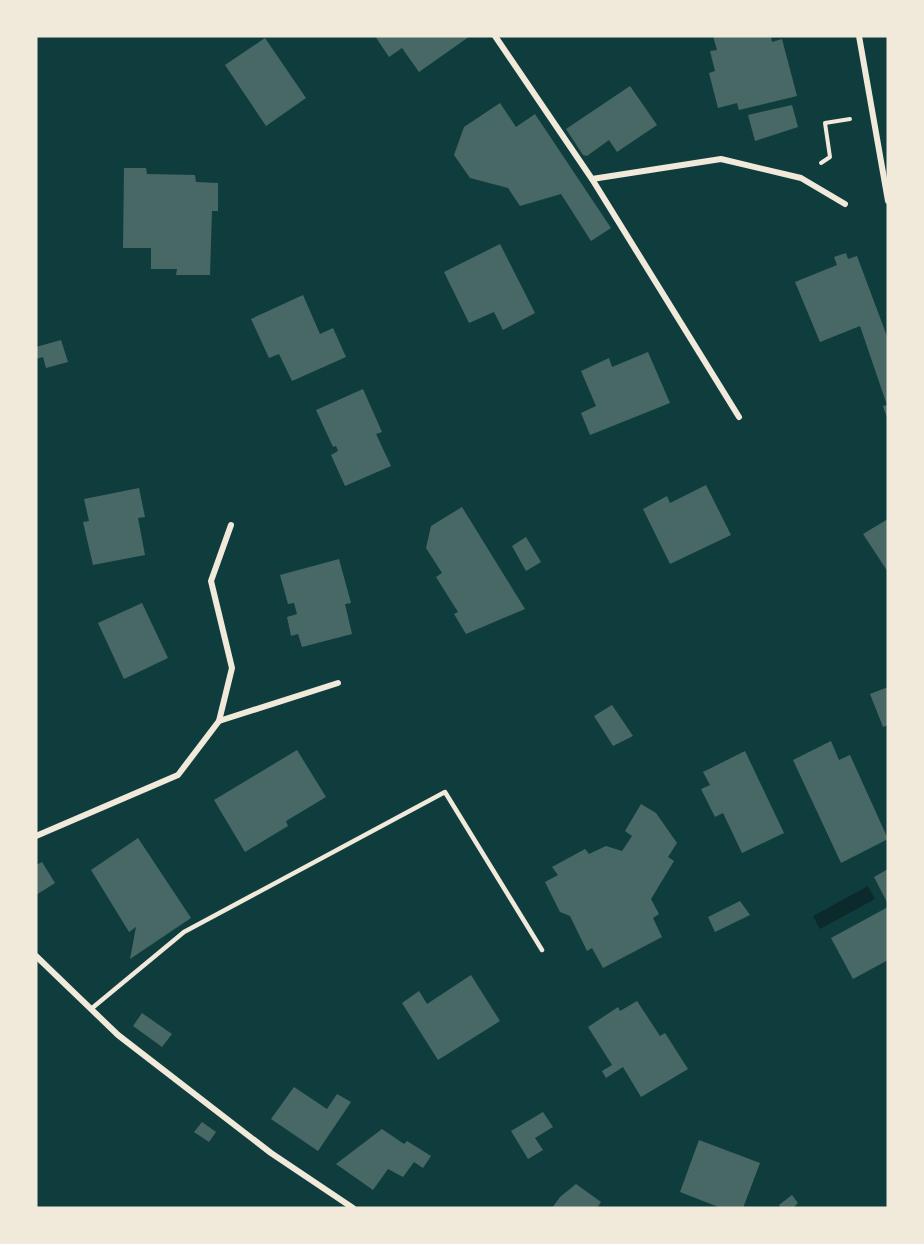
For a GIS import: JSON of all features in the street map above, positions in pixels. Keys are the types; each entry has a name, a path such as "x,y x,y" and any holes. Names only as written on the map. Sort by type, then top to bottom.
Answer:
{"street":[{"path":"495,36 592,179 740,417"},
{"path":"859,36 888,201"},
{"path":"592,179 721,159 801,178 845,204"},
{"path":"36,836 178,776 219,721 232,668 211,581 231,525"},
{"path":"219,721 338,683"},
{"path":"36,956 118,1035 271,1153 353,1208"}],"lane":[{"path":"91,1009 184,932 445,792 542,950"}],"path":[{"path":"801,178 830,157 825,123 872,115"}],"water":[{"path":"868,886 875,899 820,929 813,916"}],"building":[{"path":"375,36 470,36 419,72 402,48 389,57"},
{"path":"713,36 771,36 772,42 782,39 797,96 739,110 737,103 718,108 709,73 715,71 710,51 717,50"},
{"path":"265,38 306,98 266,126 225,65"},
{"path":"630,86 657,125 617,152 609,140 587,156 583,155 566,129"},
{"path":"500,103 516,127 535,114 611,228 591,241 561,194 520,206 508,188 470,178 454,155 464,127"},
{"path":"792,105 798,127 755,141 748,115"},
{"path":"124,168 146,168 147,174 195,175 196,182 218,183 218,211 212,211 210,275 176,275 177,269 151,269 151,248 123,248"},
{"path":"500,244 535,313 503,330 494,312 469,323 444,272"},
{"path":"846,253 848,259 857,256 888,339 888,421 883,406 887,405 860,326 820,342 795,282 837,265 834,257"},
{"path":"303,295 320,334 333,328 346,357 292,381 279,354 269,358 251,319"},
{"path":"61,340 68,362 46,368 43,357 36,359 36,347"},
{"path":"648,352 670,403 590,435 581,413 596,406 581,371 609,358 612,367"},
{"path":"363,389 382,432 376,434 391,466 345,486 331,455 338,451 336,446 333,447 316,410"},
{"path":"706,485 731,535 670,564 643,509 667,496 670,503"},
{"path":"139,488 145,517 138,518 145,555 93,565 83,522 89,521 84,499"},
{"path":"462,507 525,609 466,634 454,614 458,612 436,577 442,573 426,548 431,526"},
{"path":"888,519 888,572 863,534"},
{"path":"526,537 541,562 526,571 512,546"},
{"path":"339,559 351,603 345,604 352,634 302,647 298,634 291,636 287,617 297,614 294,603 288,604 280,575"},
{"path":"142,603 168,658 124,679 98,623"},
{"path":"888,687 888,725 883,727 870,694"},
{"path":"612,705 633,736 613,746 594,716"},
{"path":"831,741 839,760 850,755 888,839 841,863 793,760"},
{"path":"297,750 326,797 286,821 288,826 245,852 214,800"},
{"path":"745,751 784,833 742,853 723,813 715,817 701,789 710,785 703,772"},
{"path":"641,804 656,813 677,843 668,857 674,861 651,899 659,914 653,918 662,937 603,968 592,948 587,951 570,916 560,912 545,882 558,875 552,867 585,849 589,854 606,846 622,851 632,836 625,831"},
{"path":"138,838 191,918 130,959 136,927 129,932 91,870"},
{"path":"42,862 55,883 36,895 36,865"},
{"path":"888,869 888,904 874,877"},
{"path":"740,901 750,915 715,932 708,917"},
{"path":"888,907 888,960 853,979 831,938"},
{"path":"471,975 500,1021 438,1060 402,1003 419,991 427,1004"},
{"path":"637,1001 660,1036 665,1033 688,1069 641,1097 623,1067 606,1078 602,1071 612,1065 588,1027 618,1007 620,1011"},
{"path":"142,1013 172,1034 162,1047 133,1026"},
{"path":"294,1087 327,1109 337,1094 351,1102 318,1151 271,1119"},
{"path":"543,1112 553,1127 535,1138 543,1150 528,1159 511,1131"},
{"path":"202,1122 216,1132 209,1142 194,1132"},
{"path":"382,1129 404,1144 407,1141 431,1156 423,1168 414,1162 403,1177 388,1169 373,1190 336,1164"},
{"path":"699,1140 760,1163 743,1208 721,1208 680,1192"},
{"path":"576,1184 601,1202 597,1208 552,1208 560,1197"},
{"path":"792,1195 798,1203 793,1208 781,1208 779,1205"}]}
